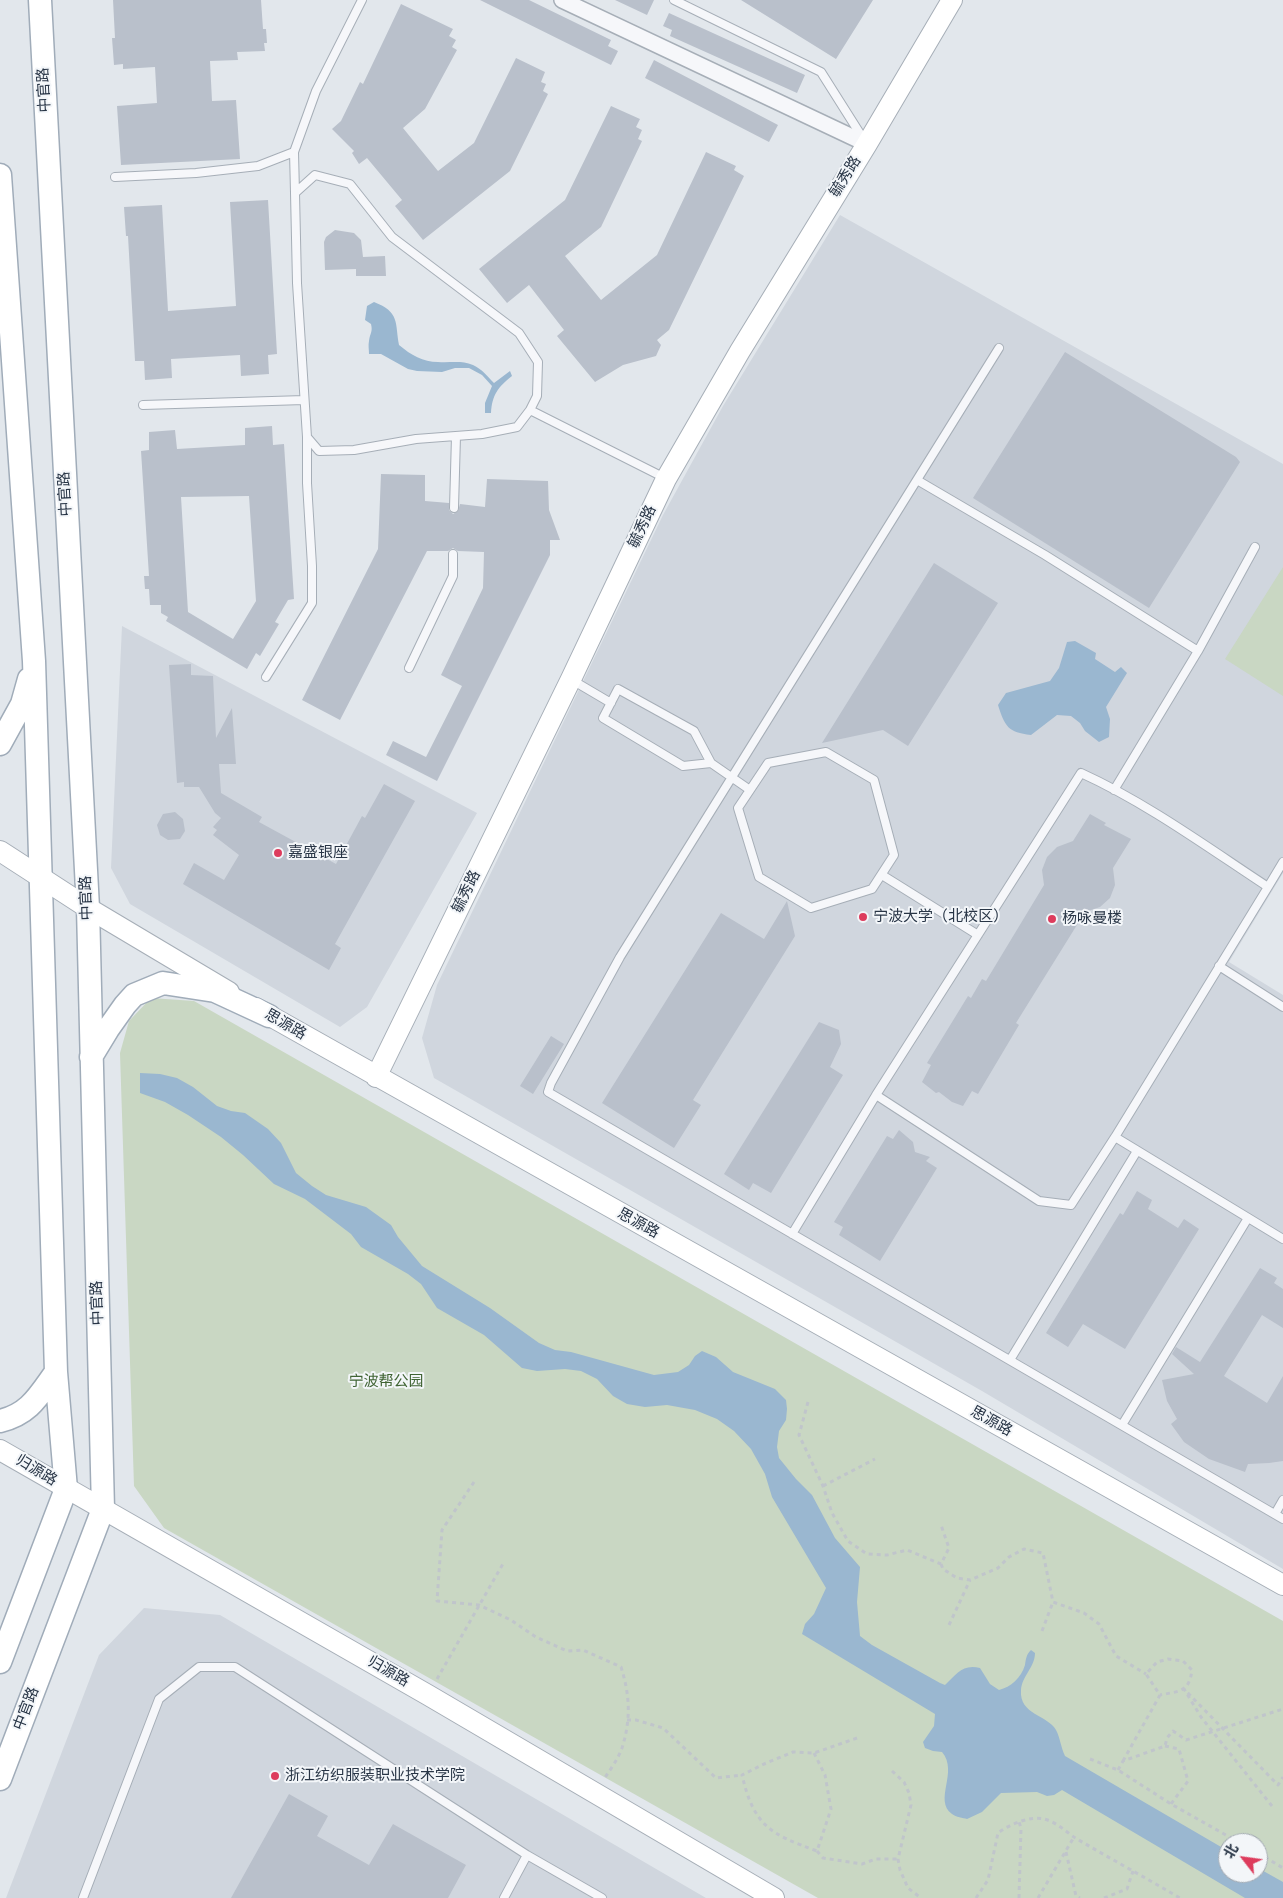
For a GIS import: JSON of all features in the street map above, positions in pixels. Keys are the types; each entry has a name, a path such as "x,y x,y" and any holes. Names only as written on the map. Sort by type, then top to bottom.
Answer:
{"main road":[{"name":"中官路","path":"0,1779 103,1509 88,908 40,0"},
{"path":"0,175 34,661 56,1372 66,1489 0,1662"},
{"path":"0,744 22,704 34,661"},
{"path":"91,1058 108,1029 134,995 163,983 215,991 269,1016"},
{"path":"0,1421 23,1412 34,1403 56,1372"}],"street":[{"path":"562,0 866,144"},
{"name":"毓秀路","path":"376,1077 571,679 666,479 745,342 952,0"},
{"name":"思源路","path":"0,851 88,908 269,1016 1283,1585"},
{"name":"归源路","path":"0,1450 596,1792 774,1898"}],"lane":[{"path":"266,677 312,603 312,566 306,483 307,437 297,283 294,152 316,90 362,0"},
{"path":"674,0 821,72 866,144"},
{"path":"115,177 196,173 258,166 294,152"},
{"path":"295,192 315,175 350,184 392,237 519,333 538,362 536,396 530,410 517,427 482,434 416,439 354,450 319,451 307,437"},
{"path":"999,348 620,957 551,1083 548,1092 1283,1519"},
{"path":"143,405 304,400"},
{"path":"530,410 666,479"},
{"path":"454,508 456,436"},
{"path":"917,480 1044,555 1198,651"},
{"path":"1114,790 1198,651 1255,546"},
{"path":"409,668 453,576 453,554"},
{"path":"571,679 611,703"},
{"path":"711,763 683,766 603,718 618,689 694,731 711,763 750,790"},
{"path":"826,752 874,780 894,855 882,875 872,889 811,908 759,877 738,808 768,763 826,752"},
{"path":"792,1234 876,1095 1081,773 1180,829 1268,887"},
{"path":"876,1095 1039,1200 1071,1205 1115,1137 1283,862"},
{"path":"882,875 978,935"},
{"path":"1219,966 1283,1007"},
{"path":"1115,1137 1283,1239"},
{"path":"1010,1360 1138,1151"},
{"path":"1122,1425 1248,1218"},
{"path":"1274,1514 1283,1500"},
{"path":"83,1898 159,1699 199,1667 235,1668 527,1854 602,1898"},
{"path":"504,1898 527,1854"}],"path":[{"path":"808,1402 799,1435 823,1486 832,1513 848,1541 867,1554 887,1555 906,1550 941,1564 943,1569 957,1578 970,1580 998,1568 1009,1557 1024,1549 1043,1553 1053,1602 1042,1631"},
{"path":"823,1486 875,1459"},
{"path":"474,1482 442,1530 438,1601 479,1606 511,1620 536,1636 567,1651 583,1650 621,1667 628,1687 629,1710 622,1749 596,1792"},
{"path":"941,1525 949,1548 941,1564"},
{"path":"428,1695 504,1562"},
{"path":"949,1625 970,1580"},
{"path":"1053,1602 1084,1614 1099,1624 1116,1656 1146,1674 1160,1695"},
{"path":"1146,1674 1157,1662 1168,1659 1183,1660 1192,1670 1191,1680 1184,1689 1175,1693 1160,1695"},
{"path":"1184,1689 1278,1785 1283,1777"},
{"path":"1184,1689 1213,1731 1272,1806"},
{"path":"1118,1770 1160,1695"},
{"path":"1165,1746 1167,1738 1174,1731 1186,1740 1283,1709"},
{"path":"627,1720 636,1720 663,1728 716,1778 742,1775 793,1752 814,1753 860,1737"},
{"path":"1123,1761 1165,1746 1179,1749 1188,1780 1171,1804"},
{"path":"814,1753 825,1775 831,1810 817,1852"},
{"path":"1090,1758 1118,1770 1171,1804 1222,1833"},
{"path":"892,1771 904,1782 909,1792 911,1806 898,1859 908,1888 921,1898"},
{"path":"742,1775 753,1809 766,1827 793,1843 817,1852 823,1858 862,1864 876,1859 898,1859"},
{"path":"976,1898 988,1880 998,1833 1008,1826 1034,1819 1045,1819 1055,1824 1074,1837 1180,1898"},
{"path":"1019,1822 1021,1828 1019,1898"},
{"path":"1038,1898 1074,1837"},
{"path":"1066,1851 1077,1897"},
{"path":"1268,1859 1283,1868"},
{"path":"1104,1898 1127,1889 1133,1871"}],"shaded area":[{"name":"宁波大学（北校区）","path":"840,215 1283,464 1283,873 1229,962 1283,995 1283,1569 982,1391 434,1078 422,1038 437,985 663,515 723,406"},
{"path":"122,626 477,813 367,1007 340,1027 130,904 111,868"},
{"name":"浙江纺织服装职业技术学院","path":"144,1608 220,1615 706,1898 6,1898 99,1655"}],"green space":[{"path":"1283,567 1283,696 1225,659"},
{"name":"宁波帮公园","path":"151,998 194,1001 1283,1621 1283,1898 818,1898 164,1528 134,1486 120,1053 129,1021"}],"water":[{"path":"374,302 388,310 395,319 399,345 417,357 433,362 469,363 485,373 494,383 510,371 512,376 497,392 491,413 485,413 485,403 492,386 482,375 469,368 455,368 442,372 417,371 408,369 381,354 369,354 372,327 365,320 367,306"},
{"path":"1075,641 1096,653 1095,659 1115,672 1121,667 1127,673 1106,707 1110,719 1109,737 1099,742 1071,716 1057,715 1031,735 1012,730 1005,723 998,705 1006,693 1050,681 1059,668 1067,642"},
{"path":"140,1073 160,1074 177,1078 193,1087 217,1106 245,1113 268,1129 281,1143 296,1173 312,1186 326,1195 366,1207 391,1225 398,1237 422,1266 490,1308 539,1343 555,1350 571,1352 654,1375 678,1372 689,1365 695,1356 702,1351 716,1357 733,1372 775,1389 786,1400 787,1409 786,1420 779,1431 777,1447 779,1458 812,1495 835,1538 860,1567 857,1602 860,1636 872,1645 945,1685 960,1671 974,1667 980,1668 990,1684 999,1690 1018,1678 1025,1665 1027,1655 1031,1650 1035,1653 1033,1663 1021,1690 1024,1705 1052,1725 1059,1736 1065,1756 1218,1845 1218,1882 1062,1790 1054,1795 1047,1796 1037,1792 1001,1793 982,1812 967,1819 952,1814 947,1808 945,1801 948,1777 947,1760 942,1752 925,1748 923,1742 934,1726 935,1714 802,1634 805,1624 814,1614 826,1588 772,1497 765,1474 751,1449 734,1431 717,1419 695,1410 667,1405 645,1407 627,1404 613,1396 597,1379 581,1371 565,1369 537,1371 522,1368 484,1335 437,1308 421,1284 408,1274 361,1247 351,1234 305,1199 274,1184 221,1137 165,1102 140,1093"},
{"path":"1268,1874 1283,1882 1283,1898 1245,1898 1220,1883 1268,1883"}],"building":[{"path":"113,0 261,0 263,29 266,29 267,43 264,43 265,51 237,52 238,60 210,61 212,101 236,100 240,159 121,165 117,106 157,103 155,67 123,69 123,64 114,65 112,38 115,38"},
{"path":"480,0 529,0 611,40 608,46 618,51 611,65"},
{"path":"615,0 654,0 647,15"},
{"path":"741,0 873,0 836,59"},
{"path":"401,4 453,29 449,36 456,40 452,47 457,50 425,109 403,128 438,171 474,143 516,58 545,72 541,82 546,84 543,91 548,94 510,171 423,240 395,206 402,200 367,158 359,164 352,153 354,151 332,129 341,121 360,82 363,84"},
{"path":"669,13 805,75 797,93 670,36 672,30 663,26"},
{"path":"654,60 778,125 769,142 645,78"},
{"path":"611,106 640,119 636,127 642,130 638,139 642,141 601,227 565,256 601,300 657,255 706,152 736,166 734,170 744,176 669,330 657,340 661,345 656,356 623,365 595,382 557,336 564,330 529,285 507,303 479,269 565,200"},
{"path":"268,200 277,354 268,355 269,374 241,376 240,355 171,359 172,378 145,380 144,361 135,361 128,236 126,236 124,207 162,205 168,311 236,306 230,202"},
{"path":"335,230 354,233 361,240 363,257 385,256 386,276 356,276 356,269 325,270 324,242 326,237"},
{"path":"1065,352 1236,457 1240,462 1149,608 973,498"},
{"path":"272,426 273,445 284,444 294,599 288,600 275,622 279,624 260,656 256,653 247,669 166,621 168,617 161,613 161,605 150,605 149,589 145,589 144,576 149,576 141,451 149,450 149,432 175,430 177,449 245,445 245,428","holes":["249,496 256,601 233,639 188,612 181,497"]},
{"path":"381,474 425,475 425,501 449,503 449,510 453,514 458,511 460,504 485,507 487,479 548,481 549,510 560,540 550,540 550,555 437,781 386,755 393,741 426,757 462,686 441,675 483,588 484,552 458,551 453,548 448,551 427,551 340,720 302,700 378,549"},
{"path":"934,563 998,603 908,746 883,730 822,743"},
{"path":"191,664 191,675 213,676 216,738 232,708 236,764 219,764 221,793 262,817 259,822 336,864 362,816 365,818 384,784 415,801 335,944 341,948 329,970 183,884 194,863 224,880 239,855 213,835 217,830 213,827 221,818 215,813 199,787 184,787 184,782 177,783 169,665"},
{"path":"175,812 183,819 185,831 180,839 168,840 160,835 157,825 163,814"},
{"name":"杨咏曼楼","path":"1090,814 1106,823 1104,825 1131,839 1113,868 1115,885 1110,898 1100,907 1085,912 1016,1023 1019,1025 978,1094 972,1091 963,1106 952,1102 922,1082 931,1065 927,1063 968,996 971,998 982,979 986,981 1044,885 1042,870 1047,857 1057,847 1073,841"},
{"path":"787,901 795,936 693,1100 701,1105 674,1148 602,1103 721,913 764,939"},
{"path":"819,1022 839,1030 841,1044 830,1067 843,1075 771,1193 753,1183 749,1190 724,1174"},
{"path":"551,1036 564,1044 533,1094 520,1086"},
{"path":"899,1130 913,1142 915,1152 930,1157 926,1161 937,1168 880,1261 839,1235 843,1227 834,1222 887,1136 893,1139"},
{"path":"1137,1191 1152,1200 1148,1209 1178,1228 1184,1219 1199,1229 1125,1349 1083,1324 1068,1347 1046,1333 1120,1213 1123,1215"},
{"path":"1260,1268 1277,1278 1274,1283 1283,1289 1283,1328 1262,1315 1224,1376 1267,1403 1283,1376 1283,1461 1248,1464 1245,1472 1209,1459 1184,1442 1171,1424 1177,1419 1167,1401 1162,1380 1194,1374 1172,1354 1176,1347 1200,1362"},
{"path":"289,1794 328,1816 317,1836 369,1865 393,1824 466,1865 448,1898 231,1898"}],"place":[{"name":"嘉盛银座","path":"278,853"},
{"name":"宁波大学（北校区）","path":"863,917"},
{"name":"杨咏曼楼","path":"1052,919"},
{"name":"浙江纺织服装职业技术学院","path":"275,1776"}]}
